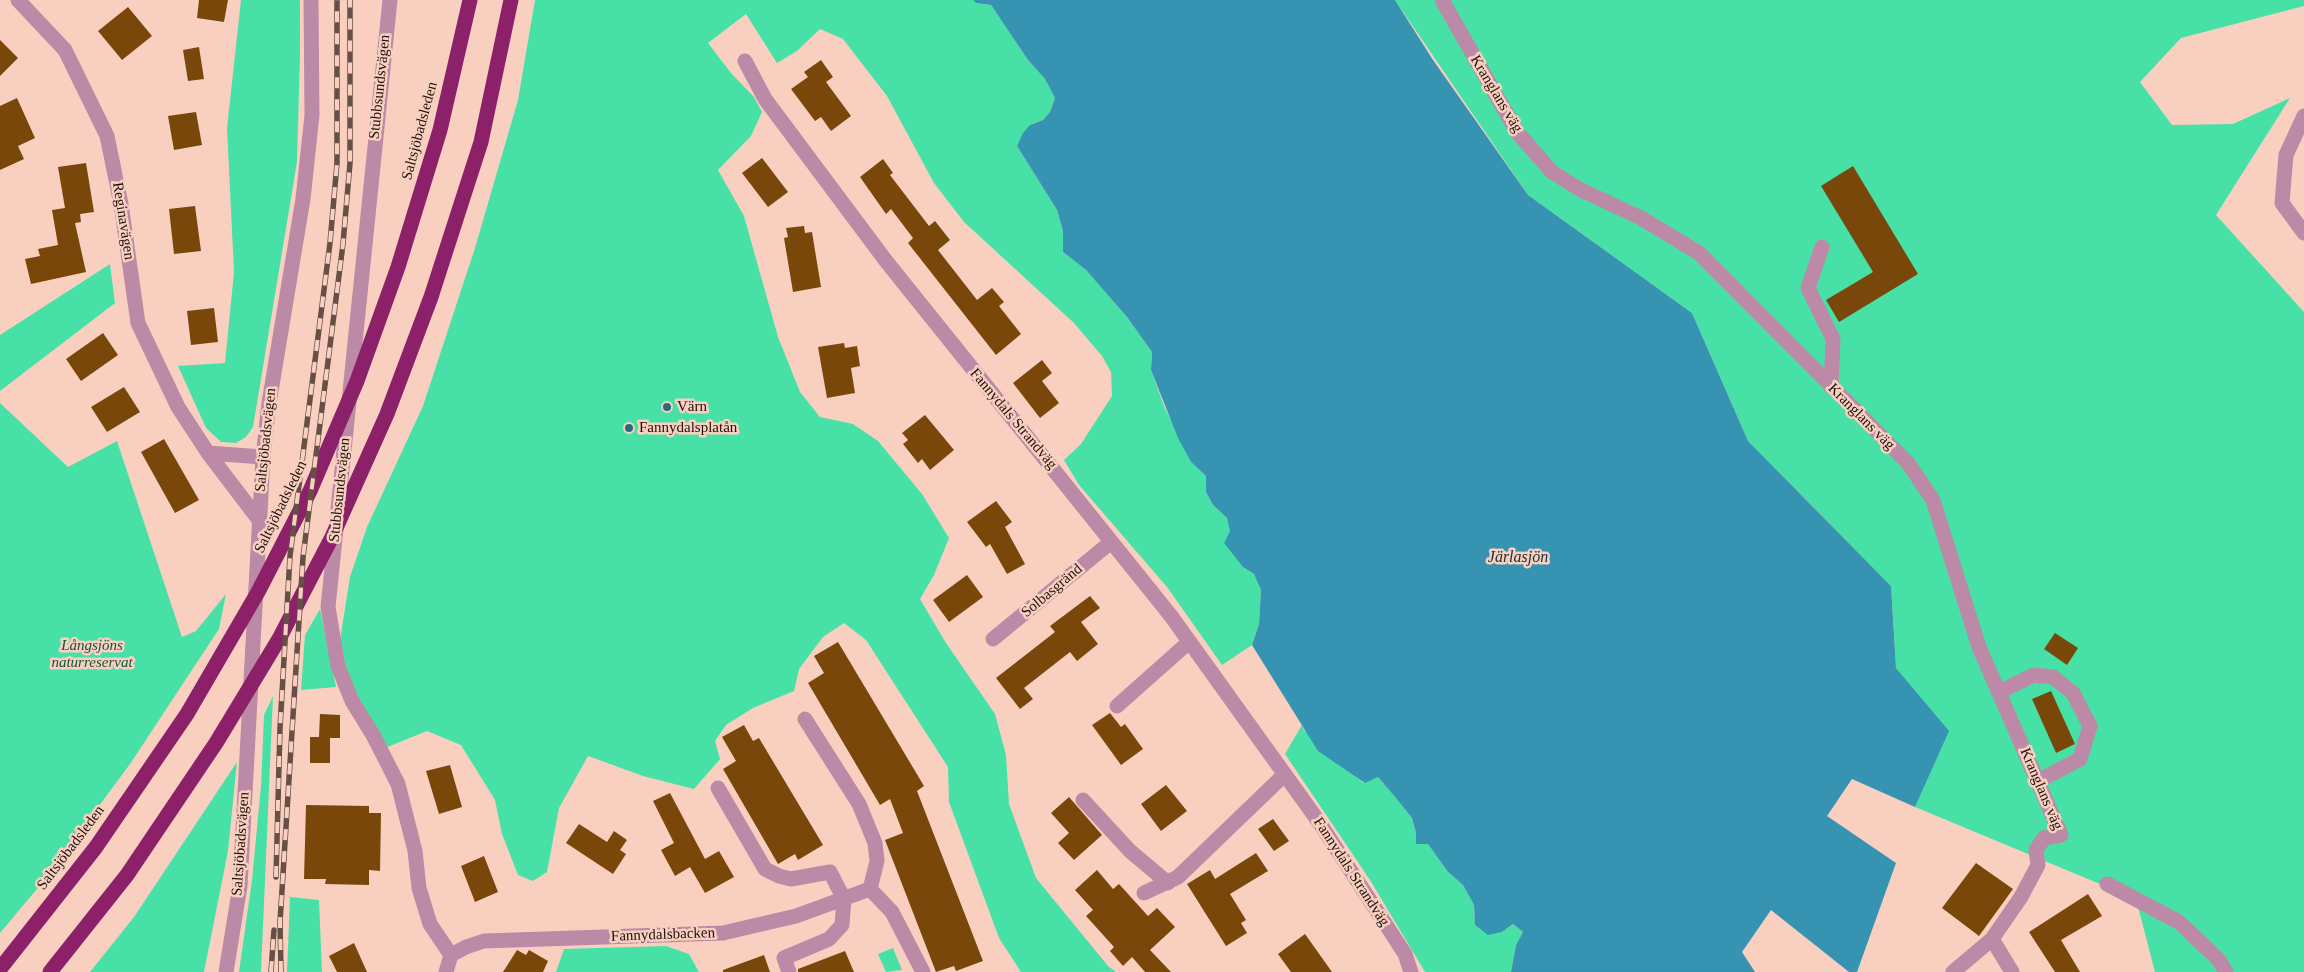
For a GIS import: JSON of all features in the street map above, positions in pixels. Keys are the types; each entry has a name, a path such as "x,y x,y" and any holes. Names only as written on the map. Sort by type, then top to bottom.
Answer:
{"highway":[{"name":"Saltsjöbadsleden","path":"0,969 96,847 187,714 218,664 310,491 357,381 398,267 440,130 470,0"},
{"path":"50,972 127,875 216,742 279,639 332,538 387,414 431,297 481,142 511,0"}],"street":[{"name":"Reginavägen","path":"18,0 65,50 107,136 121,204 138,323 178,407 208,453 259,520"},
{"name":"Saltsjöbadsvägen","path":"226,972 240,886 263,457 269,403 304,189 312,115 311,0"},
{"name":"Stubbsundsvägen","path":"390,0 328,607 338,666 352,701 373,735 398,784 415,851 419,888 424,906 430,924 451,955"},
{"name":"Kranglans väg","path":"1442,0 1517,132 1552,172 1581,190 1640,218 1699,253 1908,463 1933,500 1979,647 2062,835 2044,838 2036,850 2038,865 2021,897 1992,939 1953,972"},
{"name":"Fannydals Strandväg","path":"745,61 766,98 886,261 1002,408 1057,472 1189,642 1319,822 1405,954 1411,972"},
{"path":"2304,116 2286,155 2282,202 2304,233"},
{"path":"1822,246 1808,288 1833,339 1831,387"},
{"path":"208,453 263,457"},
{"name":"Solbasgränd","path":"993,640 1111,542"},
{"path":"1117,706 1189,642"},
{"path":"1999,692 2034,675 2054,677 2073,693 2090,726 2080,759 2038,781"},
{"path":"805,719 859,804 875,843 877,860 870,889 892,912 923,972"},
{"path":"1144,893 1178,877 1284,774"},
{"path":"718,788 766,869 779,876 791,879 830,872 844,899 842,926 829,939 784,958 788,972"},
{"path":"1083,800 1130,851 1168,883"},
{"path":"2107,884 2179,922 2219,960 2226,972"},
{"name":"Fannydalsbacken","path":"451,955 466,946 484,941 723,932 796,916 870,889"},
{"path":"1992,939 2012,972"},
{"path":"446,972 451,955"}],"green space":[{"path":"241,0 300,0 300,55 297,162 253,427 246,437 236,443 221,442 206,428 178,366 225,363 234,272 227,128"},
{"path":"535,0 973,0 976,3 991,5 1028,60 1045,79 1055,98 1050,112 1043,120 1030,125 1017,146 1057,210 1063,231 1063,252 1086,270 1127,317 1152,352 1151,370 1164,406 1191,462 1206,476 1206,492 1213,505 1227,518 1243,567 1254,574 1261,590 1259,624 1252,645 1222,665 1167,587 1079,485 1064,460 1081,444 1112,396 1111,372 1102,356 1074,323 964,222 934,183 887,96 843,39 820,29 797,51 777,63 746,14 708,43 731,73 754,97 762,112 751,136 718,170 744,216 778,337 800,392 820,417 853,424 878,441 922,494 949,538 934,575 920,599 946,643 995,714 1006,755 1009,804 1036,878 1108,966 1116,972 1021,972 999,938 949,802 948,767 866,640 844,623 823,637 799,669 794,691 753,708 726,725 715,741 720,759 694,789 643,776 588,756 559,808 547,872 533,881 518,875 502,834 495,800 461,745 427,731 385,748 352,694 340,640 350,577 367,527 423,406 475,248 518,100"},
{"path":"1395,0 2304,0 2304,6 2181,38 2140,82 2172,125 2233,124 2290,98 2216,215 2304,312 2304,972 2155,972 2136,899 1915,807 1948,731 1896,668 1891,586 1748,441 1692,313 1528,195"},
{"path":"110,264 115,303 0,391 0,335"},
{"name":"Långsjöns naturreservat","path":"0,403 68,467 117,441 182,637 196,631 226,594 219,629 130,764 42,883 0,933"},
{"path":"320,609 336,687 301,690 305,635"},
{"path":"273,696 261,972 239,972 252,880 261,786 264,715"},
{"path":"1302,725 1304,730 1364,783 1378,777 1412,818 1416,834 1428,844 1448,872 1463,885 1474,905 1475,925 1502,932 1513,924 1523,932 1516,945 1511,972 1425,972 1370,880 1285,754"},
{"path":"237,762 228,851 204,972 90,972 134,917"},
{"path":"290,897 319,900 322,972 287,972"},
{"path":"666,946 689,954 699,972 556,972 564,949"},
{"path":"893,948 902,970 886,972 878,954"}],"water":[{"name":"Järlasjön","path":"973,0 1395,0 1433,60 1528,195 1692,313 1748,441 1891,586 1896,668 1949,731 1915,807 1852,779 1827,816 1896,863 1857,972 1849,972 1771,910 1742,952 1755,972 1511,972 1516,945 1523,932 1513,924 1502,932 1488,935 1475,925 1474,905 1463,885 1448,872 1428,844 1416,844 1416,833 1412,818 1378,777 1365,783 1318,751 1252,645 1259,624 1261,590 1254,574 1243,567 1224,543 1230,531 1227,518 1213,505 1206,492 1206,476 1191,462 1178,438 1151,370 1152,352 1127,317 1086,270 1063,252 1063,231 1057,210 1017,146 1023,133 1030,125 1043,120 1050,112 1055,98 1045,79 1028,60 991,5 976,3"}],"building":[{"path":"199,0 228,0 224,22 197,18"},
{"path":"128,7 152,36 122,60 98,31"},
{"path":"0,40 18,58 0,76"},
{"path":"199,47 204,79 188,81 183,50"},
{"path":"821,60 833,77 826,82 851,116 831,131 821,117 815,121 791,89 808,77 804,72"},
{"path":"17,98 35,138 18,146 24,159 0,170 0,106"},
{"path":"196,112 202,145 174,150 168,116"},
{"path":"762,158 788,192 768,207 742,173"},
{"path":"883,159 893,173 890,175 929,226 935,221 950,240 938,250 977,300 992,288 1004,302 999,306 1021,334 996,355 908,243 913,238 891,209 886,214 860,177"},
{"path":"86,163 94,212 80,214 81,222 75,223 86,272 31,284 25,259 40,256 38,249 58,245 52,210 65,208 58,167"},
{"path":"1853,166 1918,274 1839,322 1826,300 1873,272 1821,186"},
{"path":"195,206 201,251 174,254 169,209"},
{"path":"804,226 805,233 812,232 821,287 793,292 784,238 788,237 786,228"},
{"path":"214,308 218,342 191,345 187,311"},
{"path":"103,333 118,355 81,381 66,359"},
{"path":"844,343 845,348 857,346 860,366 851,368 855,393 827,398 818,347"},
{"path":"1042,360 1052,373 1042,381 1059,403 1040,418 1013,383"},
{"path":"124,387 140,412 107,432 91,407"},
{"path":"925,415 954,450 930,470 922,459 918,463 903,444 908,440 902,433"},
{"path":"164,439 199,500 175,513 141,452"},
{"path":"996,501 1012,522 1005,527 1025,564 1007,574 990,544 986,547 967,522"},
{"path":"967,575 983,597 949,622 933,600"},
{"path":"1090,596 1100,608 1081,622 1098,644 1077,661 1070,652 1024,688 1033,699 1020,709 996,678 1055,632 1050,626"},
{"path":"2055,633 2078,648 2067,665 2044,649"},
{"path":"838,642 924,786 917,791 983,961 956,971 954,966 936,972 885,840 903,833 890,799 880,805 808,683 824,673 814,656"},
{"path":"2051,691 2075,744 2056,753 2032,699"},
{"path":"1110,713 1121,727 1125,724 1143,749 1121,765 1092,725"},
{"path":"320,714 340,715 340,738 330,738 330,763 310,763 310,737 319,737"},
{"path":"744,725 753,741 759,738 823,845 798,860 795,854 778,864 723,769 736,761 722,737"},
{"path":"450,765 462,807 439,814 426,771"},
{"path":"1166,785 1187,811 1161,831 1141,804"},
{"path":"670,793 705,859 719,851 734,877 705,893 690,867 675,876 661,850 674,843 653,801"},
{"path":"1069,797 1102,835 1074,860 1058,843 1069,833 1051,813"},
{"path":"306,805 369,806 369,813 381,813 380,871 369,870 369,885 325,884 326,879 304,879"},
{"path":"1273,819 1289,841 1274,851 1258,829"},
{"path":"579,824 607,842 614,831 627,840 620,850 626,854 613,874 566,843"},
{"path":"1256,853 1268,871 1230,894 1246,920 1241,923 1247,933 1226,946 1187,884 1210,870 1215,879"},
{"path":"484,856 498,892 475,902 461,866"},
{"path":"1976,863 2013,889 1979,936 1942,908"},
{"path":"1097,870 1113,889 1119,884 1148,916 1157,908 1175,927 1150,950 1171,972 1145,972 1132,957 1123,966 1110,951 1114,947 1086,916 1093,910 1075,890"},
{"path":"2088,894 2102,916 2061,940 2080,972 2055,972 2029,932"},
{"path":"1305,934 1332,972 1291,972 1278,954"},
{"path":"354,943 367,972 337,972 329,956"},
{"path":"517,950 526,955 529,950 548,961 543,972 503,972"},
{"path":"845,951 854,972 798,972 798,969"},
{"path":"764,955 770,972 723,972 723,970"}],"railway":[{"path":"276,877 280,728 290,556 330,243 337,163 337,0"},
{"path":"281,972 280,922 303,557 343,244 350,163 350,0"},
{"path":"271,972 274,930"}],"place":[{"name":"Värn","path":"667,407"},
{"name":"Fannydalsplatån","path":"629,428"}]}
